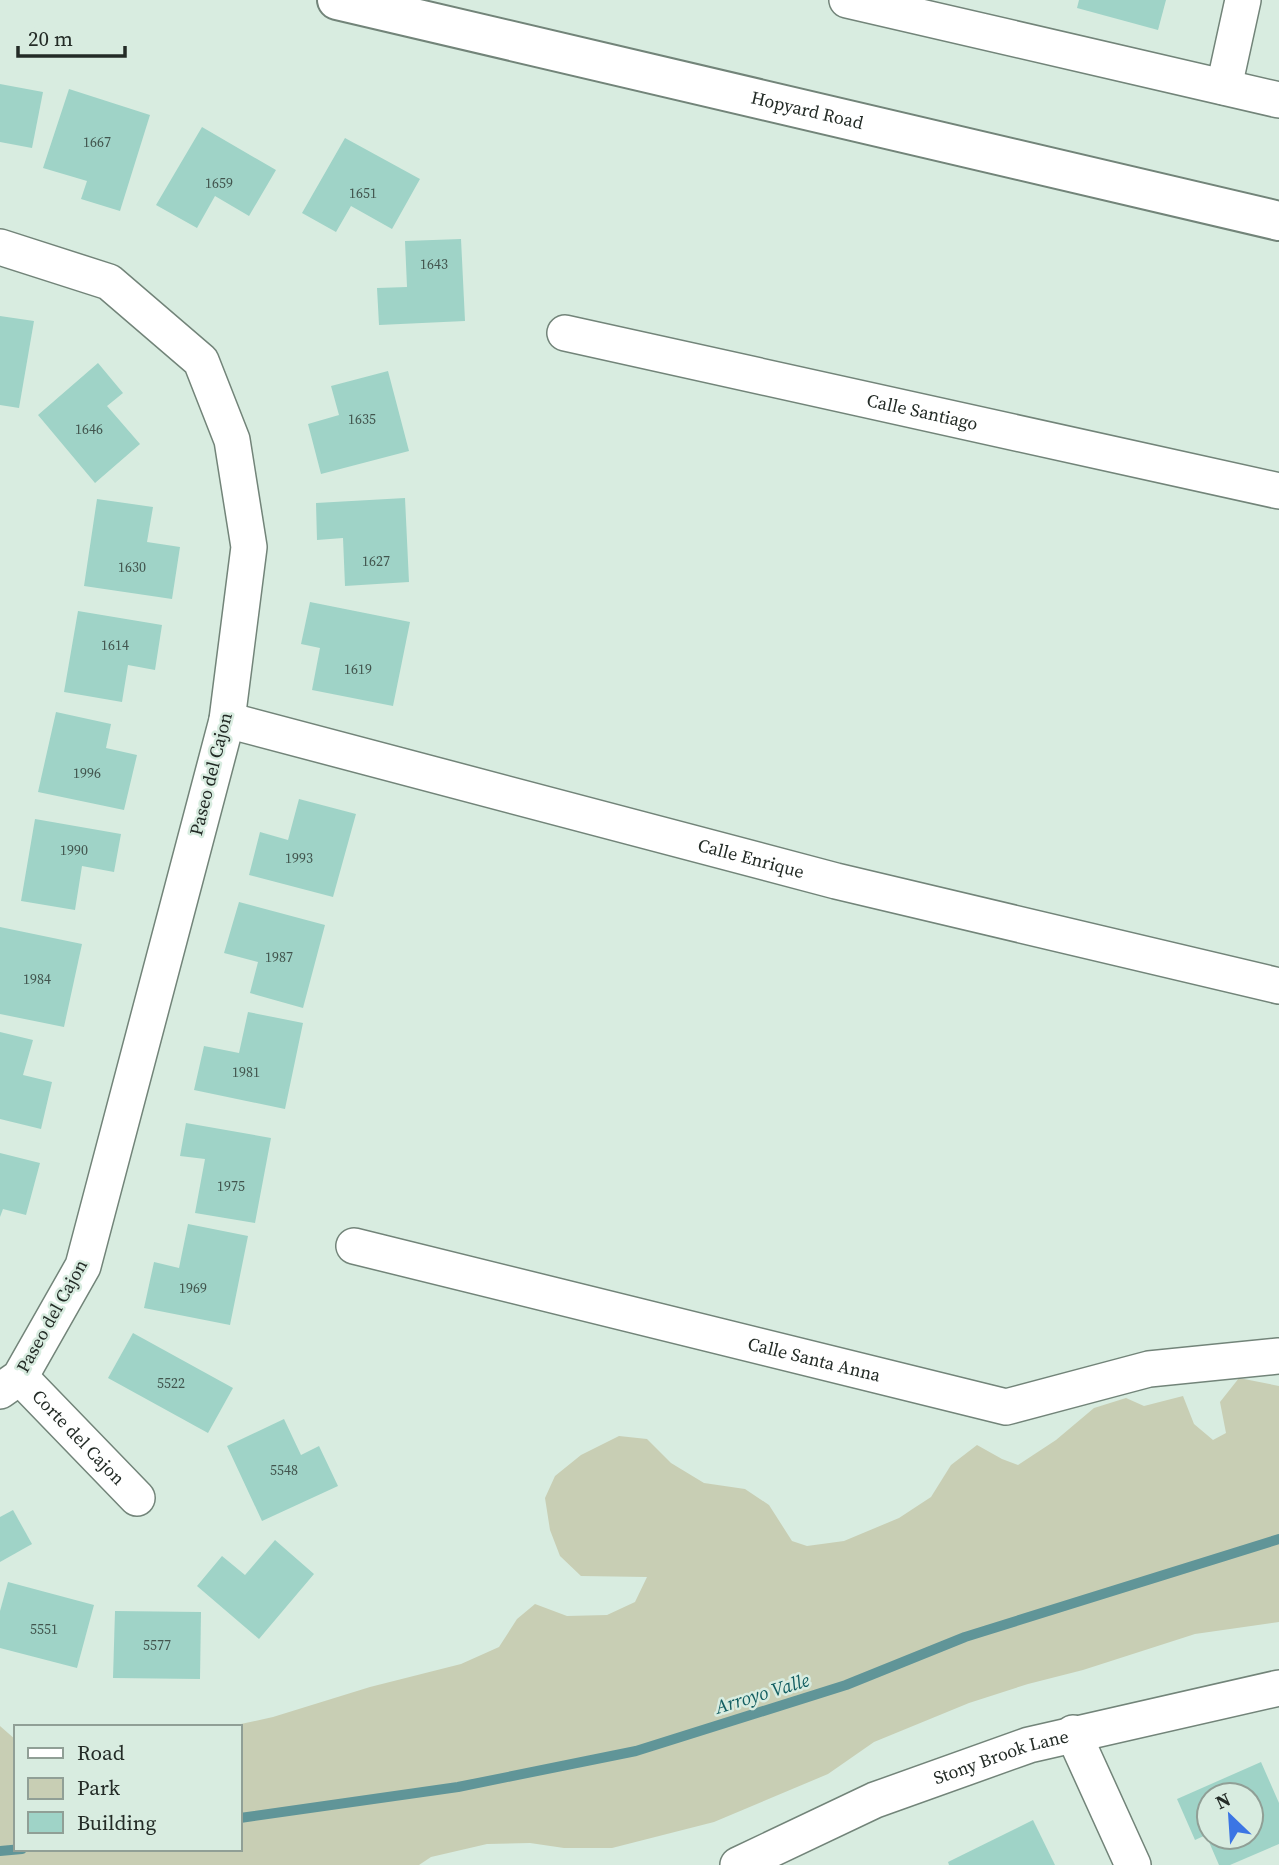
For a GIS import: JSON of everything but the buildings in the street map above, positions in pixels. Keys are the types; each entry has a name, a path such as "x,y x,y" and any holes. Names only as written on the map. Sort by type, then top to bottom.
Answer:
{"main road":[{"name":"Hopyard Road","path":"337,0 1279,221"}],"street":[{"path":"847,0 1279,100"},
{"path":"1224,87 1242,0"},
{"name":"Paseo del Cajon","path":"0,247 109,282 201,360 232,440 249,547 227,720 83,1266 10,1384"},
{"name":"Calle Santiago","path":"565,333 1279,491"},
{"name":"Calle Enrique","path":"227,720 836,881 1279,986"},
{"name":"Calle Santa Anna","path":"354,1246 1006,1407 1149,1369 1279,1356"},
{"name":"Corte del Cajon","path":"10,1384 137,1497"},
{"name":"Stony Brook Lane","path":"738,1865 875,1800 1029,1745 1279,1688"},
{"path":"1073,1733 1133,1865"}],"green space":[{"path":"1239,1378 1279,1386 1279,1622 1195,1634 969,1703 874,1742 828,1774 714,1822 612,1848 564,1848 530,1843 487,1844 431,1857 419,1865 0,1865 0,1726 14,1738 14,1851 242,1851 242,1725 236,1725 461,1664 499,1647 517,1619 535,1604 567,1616 607,1615 635,1602 647,1577 581,1576 560,1556 550,1530 545,1498 555,1476 581,1455 619,1436 647,1439 671,1463 704,1483 745,1489 769,1505 792,1541 807,1546 844,1541 899,1518 931,1497 951,1465 977,1445 1018,1465 1056,1440 1094,1408 1126,1398 1144,1406 1183,1396 1194,1424 1213,1440 1226,1433 1220,1402"}],"waterway":[{"name":"Arroyo Valle","path":"242,1818 458,1787 636,1751 846,1685 965,1637 1279,1539"},
{"name":"Arroyo Valle","path":"0,1851 14,1850"}]}
